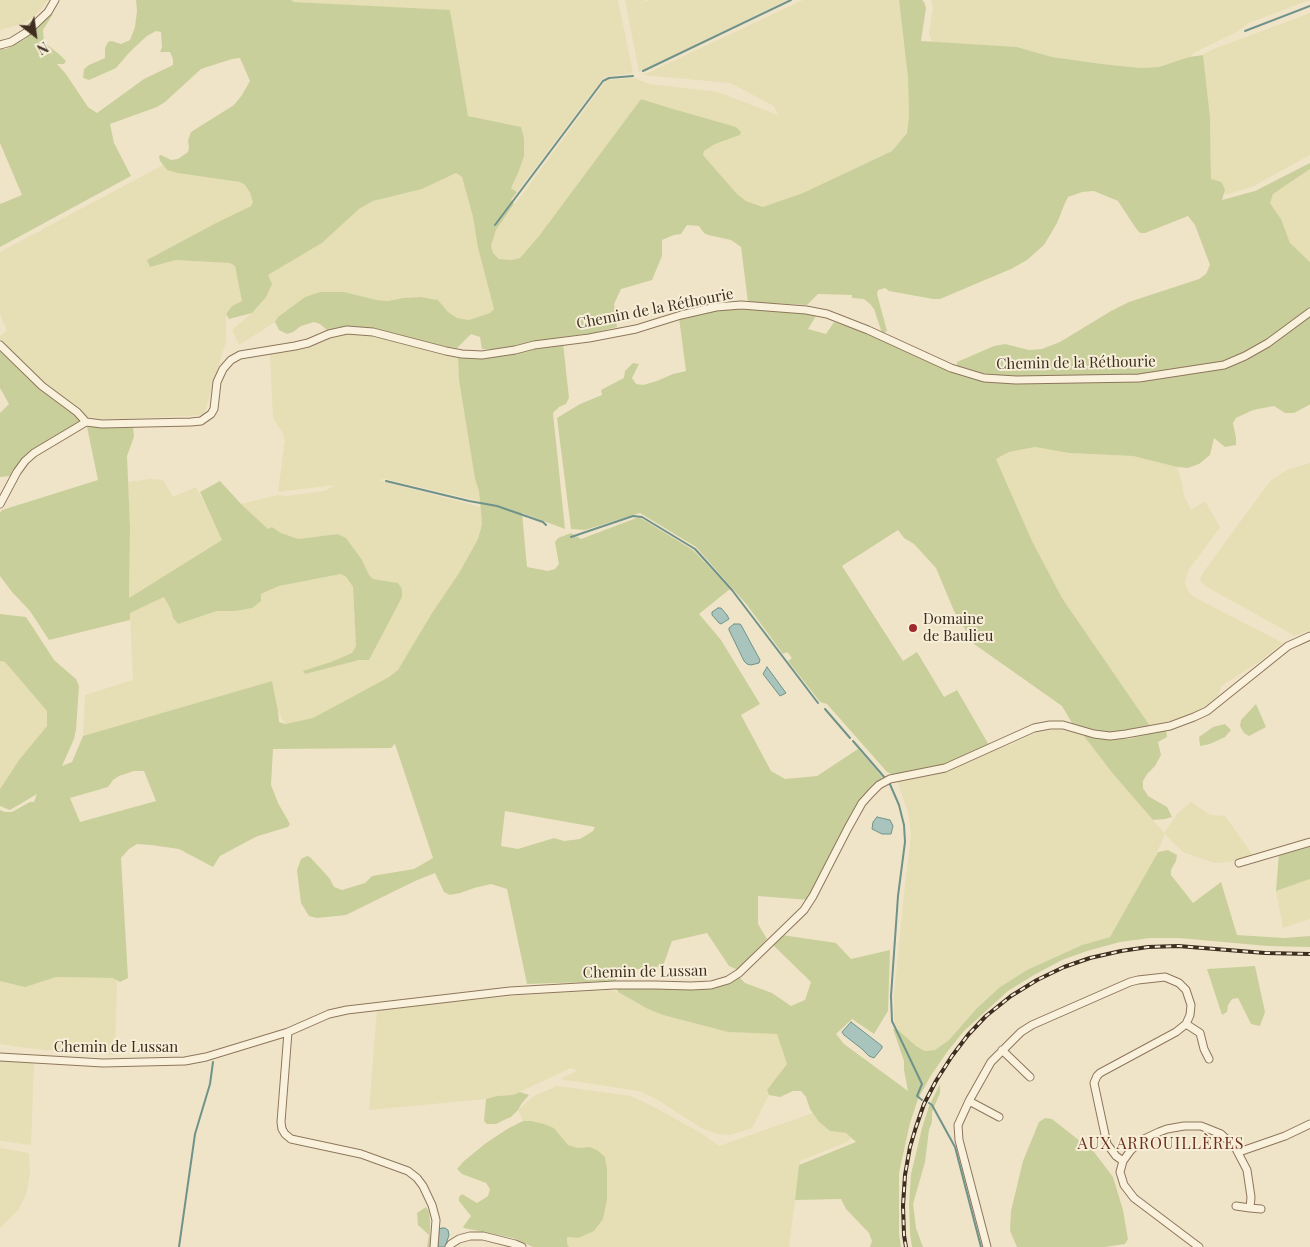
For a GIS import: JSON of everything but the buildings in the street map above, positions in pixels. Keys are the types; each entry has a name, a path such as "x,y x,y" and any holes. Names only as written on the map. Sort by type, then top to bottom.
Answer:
{"street":[{"path":"0,45 11,42 27,32 48,12 55,0"},
{"name":"Chemin de la Réthourie","path":"86,422 102,424 201,421 211,414 214,409 217,382 223,369 231,360 240,355 308,343 329,334 347,330 374,332 446,351 482,355 636,329 680,315 716,307 741,305 806,310 827,314 868,330 951,368 984,378 998,380 1037,380 1139,378 1224,365 1268,343 1310,312"},
{"path":"0,345 42,386 77,412 86,422 34,453 25,461 0,504"},
{"name":"Chemin de Lussan","path":"0,1057 103,1063 185,1061 206,1057 288,1032 329,1014 347,1010 510,991 614,985 711,985 728,980 739,973 804,910 862,803 879,785 890,779 945,768 1034,728 1050,724 1063,725 1094,734 1110,736 1170,726 1207,711 1288,646 1310,636"},
{"path":"1239,863 1310,842"},
{"path":"987,1247 958,1125 990,1062 1020,1032 1032,1025 1120,986 1138,980 1165,978 1174,980 1183,986 1189,997 1191,1005 1190,1015 1186,1024 1176,1032 1100,1073 1094,1083 1107,1144 1116,1156 1123,1161"},
{"path":"1186,1024 1200,1033 1209,1059"},
{"path":"288,1032 280,1122 285,1134 291,1139 361,1154 408,1171 423,1186 432,1205 436,1220 434,1247"},
{"path":"1002,1050 1030,1077"},
{"path":"969,1101 999,1117"},
{"path":"1239,1152 1285,1136 1310,1124"},
{"path":"1199,1247 1130,1194 1121,1176 1121,1166 1131,1150 1151,1135 1167,1129 1201,1126 1215,1131 1231,1142 1239,1152 1249,1177 1250,1208"},
{"path":"1236,1206 1261,1209"},
{"path":"449,1247 459,1239 470,1236 483,1236 522,1247"}],"shaded area":[{"path":"0,0 48,0 37,14 24,23 0,30"},
{"path":"291,0 618,0 633,73 604,77 517,192 511,188 518,173 524,138 521,127 468,116 450,11 294,2"},
{"path":"625,0 646,0 640,3 650,0 787,0 639,72"},
{"path":"803,0 899,0 908,78 909,117 907,133 892,151 803,193 764,207 746,201 737,194 703,155 704,151 715,144 740,135 673,109 641,99 539,236 520,258 511,260 499,259 493,253 491,246 496,230 605,82 609,80 635,78 649,84 718,92 778,115 774,106 730,83 643,75"},
{"path":"931,0 1310,0 1249,23 1235,33 1197,51 1189,57 1159,67 1140,68 1052,57 1017,47 932,42 929,33 933,7"},
{"path":"1310,13 1310,155 1252,187 1224,194 1225,192 1211,179 1210,117 1203,55 1211,50"},
{"path":"163,165 167,170 240,182 245,185 254,202 251,206 218,222 151,267 176,260 230,263 235,266 243,301 232,306 226,314 226,341 204,415 120,419 88,417 42,381 0,341 0,336 7,330 0,315 0,252"},
{"path":"1310,169 1310,262 1290,243 1281,219 1270,203 1273,194"},
{"path":"456,173 462,177 473,217 478,248 494,309 490,313 469,320 456,318 438,300 421,297 388,301 344,292 320,292 305,297 278,317 275,322 239,345 232,330 252,313 268,275 322,243 359,209 373,201 422,189"},
{"path":"349,333 376,336 458,358 459,380 475,479 479,491 480,501 385,479 378,480 480,507 482,523 478,539 459,573 432,613 398,671 313,718 285,724 278,711 272,681 83,736 85,695 133,680 130,613 164,597 173,618 178,624 217,611 235,611 261,594 279,586 341,574 353,587 356,646 352,653 331,662 369,660 398,583 373,579 368,575 362,560 346,538 339,534 298,539 281,533 272,527 268,529 241,504 278,495 286,496 325,491 335,485 278,492 285,440 273,418 270,354 305,347"},
{"path":"1035,447 1069,453 1133,456 1177,467 1184,496 1191,510 1205,501 1220,527 1188,571 1185,582 1187,589 1192,596 1283,643 1259,662 1221,686 1219,695 1199,711 1150,726 1062,598 1032,541 996,459 1009,452"},
{"path":"1310,463 1310,630 1295,636 1205,586 1200,580 1202,574 1270,481 1287,470"},
{"path":"150,479 163,480 173,497 196,487 223,540 129,598 130,527 128,482"},
{"path":"0,661 5,662 47,711 47,726 19,760 0,789"},
{"path":"1055,730 1083,735 1114,775 1164,833 1178,813 1191,802 1210,815 1225,816 1252,854 1243,859 1214,863 1183,852 1165,834 1153,861 1110,937 1082,945 1027,970 1000,987 977,1008 949,1040 935,1050 925,1051 916,1046 897,1029 894,1020 894,994 911,836 908,812 897,781 934,775 1038,732"},
{"path":"1310,879 1310,919 1283,928 1276,891"},
{"path":"56,977 113,978 117,980 115,1055 34,1049 0,1044 0,981 25,986"},
{"path":"609,990 618,992 663,1015 728,1032 777,1034 787,1064 767,1090 769,1095 752,1128 730,1135 718,1134 701,1128 658,1100 639,1091 560,1079 577,1071 571,1068 513,1095 369,1110 377,1010 521,995"},
{"path":"0,1060 34,1062 31,1145 0,1141"},
{"path":"557,1086 631,1096 701,1133 719,1146 813,1113 819,1122 830,1131 846,1133 852,1137 847,1142 800,1161 789,1247 569,1247 567,1245 567,1237 578,1238 607,1199 607,1169 605,1157 589,1147 578,1148 568,1145 554,1128 531,1121 523,1121 518,1110 534,1096"},
{"path":"0,1148 29,1153 30,1174 26,1195 18,1210 0,1228"}],"green space":[{"path":"136,0 291,0 294,2 450,10 468,116 521,127 524,138 524,156 511,188 517,192 511,200 514,204 496,230 491,246 493,253 499,259 511,260 520,258 539,236 641,99 736,127 741,132 740,135 715,144 704,151 703,155 737,194 746,201 763,207 803,193 892,151 907,133 909,117 908,78 899,0 922,0 924,2 926,8 921,41 1017,47 1052,57 1140,68 1159,67 1189,57 1203,55 1210,117 1211,179 1221,182 1223,185 1225,190 1222,200 1255,191 1310,163 1310,169 1273,194 1270,203 1281,219 1290,243 1310,262 1310,405 1294,413 1285,413 1274,406 1253,410 1236,418 1233,423 1236,445 1225,447 1214,438 1210,455 1199,464 1188,468 1133,456 1069,453 1035,447 1009,452 996,459 1032,541 1062,598 1150,726 1113,733 1076,726 1072,723 1062,706 974,644 954,611 936,568 898,530 842,566 903,661 917,652 944,697 957,690 989,745 943,765 894,775 887,772 827,704 820,702 788,661 792,658 787,652 783,654 747,605 696,547 640,513 585,530 571,529 557,418 580,404 602,395 601,390 624,378 625,371 633,363 639,364 632,378 636,384 643,385 686,371 679,318 728,308 803,313 816,316 808,329 826,334 834,322 866,332 950,371 957,365 957,362 994,346 1005,344 1029,350 1042,349 1060,342 1129,302 1199,279 1206,274 1210,265 1195,225 1188,216 1145,233 1140,233 1118,201 1094,191 1082,192 1068,197 1057,223 1044,245 1027,260 1011,269 940,299 889,291 885,288 878,290 877,294 887,331 884,333 882,333 874,309 870,304 864,299 852,298 852,295 818,294 807,305 748,302 741,247 731,240 704,233 699,226 687,225 681,234 662,240 662,256 652,280 621,289 614,304 617,327 593,333 532,342 510,348 494,349 482,349 480,337 471,334 457,348 376,329 348,327 328,331 320,324 314,322 301,326 287,334 279,330 275,322 278,317 305,297 320,292 344,292 388,301 421,297 438,300 448,312 457,318 469,320 490,313 494,309 462,177 456,173 422,189 373,201 359,209 322,243 268,275 272,284 266,297 252,313 229,319 226,314 232,306 242,301 235,266 230,263 176,260 150,267 147,260 251,206 253,202 245,185 240,182 167,170 160,161 159,156 161,155 171,160 178,159 188,152 188,140 191,132 234,105 250,81 240,58 201,69 157,107 110,124 114,143 131,176 0,247 0,204 22,195 0,143 0,48 6,49 25,39 47,16 53,14 43,30 44,42 66,61 64,64 57,64 88,107 97,113 144,79 173,65 170,52 160,52 162,47 161,32 156,31 136,46 116,68 89,80 83,78 84,69 105,58 105,48 108,42 112,41 121,44 130,40 135,27"},
{"path":"563,343 569,398 566,404 559,407 553,413 565,529 522,513 527,567 548,571 555,569 559,564 555,542 558,538 571,533 581,539 639,517 693,550 730,589 699,614 721,640 760,704 741,715 771,771 785,779 817,776 858,749 884,779 869,791 809,900 758,896 758,924 767,939 738,970 729,966 707,933 672,941 663,966 616,972 616,981 527,984 507,889 491,884 450,895 444,892 435,873 346,915 317,918 309,916 301,903 297,870 301,859 307,856 330,879 334,887 342,890 365,883 372,876 414,869 433,858 395,744 391,748 273,749 271,785 278,803 290,824 288,827 258,836 246,842 220,856 213,867 179,849 151,845 137,844 129,849 121,858 128,978 120,982 113,978 56,977 25,987 0,981 0,810 12,812 30,802 34,802 37,794 10,810 0,806 0,789 19,760 47,726 47,711 5,662 0,661 0,614 26,617 54,660 76,679 79,686 76,730 62,766 72,762 83,736 272,681 279,722 285,724 313,718 389,677 398,670 432,613 459,573 478,539 482,524 479,491 475,479 459,380 458,358 474,358 535,346","holes":["134,771 144,771 156,801 80,822 70,798 108,787 119,776","505,811 595,827 593,831 580,839 564,841 554,838 518,849 501,846"]},
{"path":"0,349 77,416 80,422 30,451 11,476 0,477 0,413 9,404 0,388"},
{"path":"133,426 134,437 127,456 130,527 129,598 222,540 200,492 220,481 268,529 272,527 281,533 298,539 338,534 346,538 373,579 398,583 402,589 402,597 369,660 359,660 305,674 303,671 352,653 356,646 353,587 346,577 341,574 279,586 261,594 261,601 252,608 235,611 217,611 178,624 173,618 164,597 130,613 130,620 49,640 30,611 0,576 0,513 2,510 98,480 87,427"},
{"path":"1256,704 1266,727 1249,736 1244,733 1240,726 1241,720"},
{"path":"1225,724 1231,730 1225,737 1210,744 1200,746 1199,737 1213,727"},
{"path":"1166,730 1167,737 1158,742 1161,755 1143,781 1143,788 1148,796 1167,807 1172,817 1153,820 1083,735 1110,739 1129,739"},
{"path":"1310,845 1310,879 1276,891 1279,853"},
{"path":"1168,850 1177,855 1171,875 1193,903 1221,882 1237,935 1284,938 1310,936 1310,947 1267,946 1179,938 1150,938 1120,942 1062,960 1008,991 964,1031 930,1077 918,1099 910,1123 899,1173 899,1234 901,1247 870,1247 872,1241 869,1233 846,1209 841,1199 795,1200 799,1165 856,1142 846,1133 830,1131 819,1122 801,1091 793,1091 780,1097 769,1095 767,1090 787,1064 777,1034 728,1032 663,1015 648,1009 618,992 617,989 657,988 693,990 731,983 739,977 745,983 772,993 791,1006 805,1000 811,982 772,944 782,935 836,943 851,959 890,950 888,1011 874,1034 852,1019 836,1034 844,1044 908,1091 904,1061 893,1029 897,1029 916,1046 925,1051 935,1050 949,1040 977,1008 1000,987 1027,970 1082,945 1110,937 1158,852"},
{"path":"1255,966 1265,1012 1260,1026 1251,1024 1238,998 1232,999 1228,1005 1227,1012 1222,1015 1207,969"},
{"path":"940,1084 940,1093 932,1112 925,1162 913,1204 916,1228 923,1247 912,1247 909,1204 911,1174 929,1106"},
{"path":"520,1092 529,1095 511,1117 496,1124 487,1124 484,1121 486,1099 513,1095"},
{"path":"1045,1118 1052,1119 1094,1152 1113,1177 1123,1210 1128,1239 1125,1244 1105,1247 1017,1247 1010,1231 1011,1211 1023,1161 1039,1122"},
{"path":"523,1121 531,1121 554,1128 568,1145 578,1148 589,1147 597,1150 605,1157 607,1199 603,1219 594,1231 578,1238 567,1237 569,1247 533,1247 513,1238 463,1227 471,1216 459,1201 459,1197 462,1194 477,1203 488,1196 490,1189 486,1183 462,1174 457,1169 486,1143"},
{"path":"426,1207 429,1212 430,1222 430,1247 427,1247 429,1235 418,1225 417,1213"}],"water":[{"path":"721,608 729,619 721,624 712,615 712,612"},
{"path":"734,624 741,625 760,660 759,663 751,665 744,661 729,630"},
{"path":"767,667 786,693 780,696 763,674"},
{"path":"877,817 890,820 893,826 891,834 882,834 872,829 873,822"},
{"path":"851,1022 882,1046 874,1058 869,1056 842,1032"},
{"path":"439,1229 448,1230 449,1235 445,1247 438,1247"}],"waterway":[{"path":"643,71 791,0"},
{"path":"1245,31 1310,6"},
{"path":"495,225 603,81 609,78 633,76"},
{"path":"386,481 497,506 543,522 546,525"},
{"path":"571,537 633,516 642,517 695,549 732,590 818,703"},
{"path":"825,709 850,738"},
{"path":"853,741 885,778"},
{"path":"889,782 899,805 904,825 905,842 898,896 891,996 892,1021 922,1084 917,1096 922,1100"},
{"path":"179,1247 195,1134 210,1084 213,1062"},
{"path":"929,1103 932,1105 955,1147 981,1247"}],"railway":[{"path":"906,1247 903,1206 905,1175 910,1147 924,1104 936,1081 968,1035 986,1016 1011,996 1037,980 1064,967 1090,958 1148,947 1178,946 1265,953 1310,954"}],"place":[{"name":"Domaine de Baulieu","path":"913,628"}],"district":[{"name":"AUX ARROUILLÈRES","path":"1161,1144"}]}
